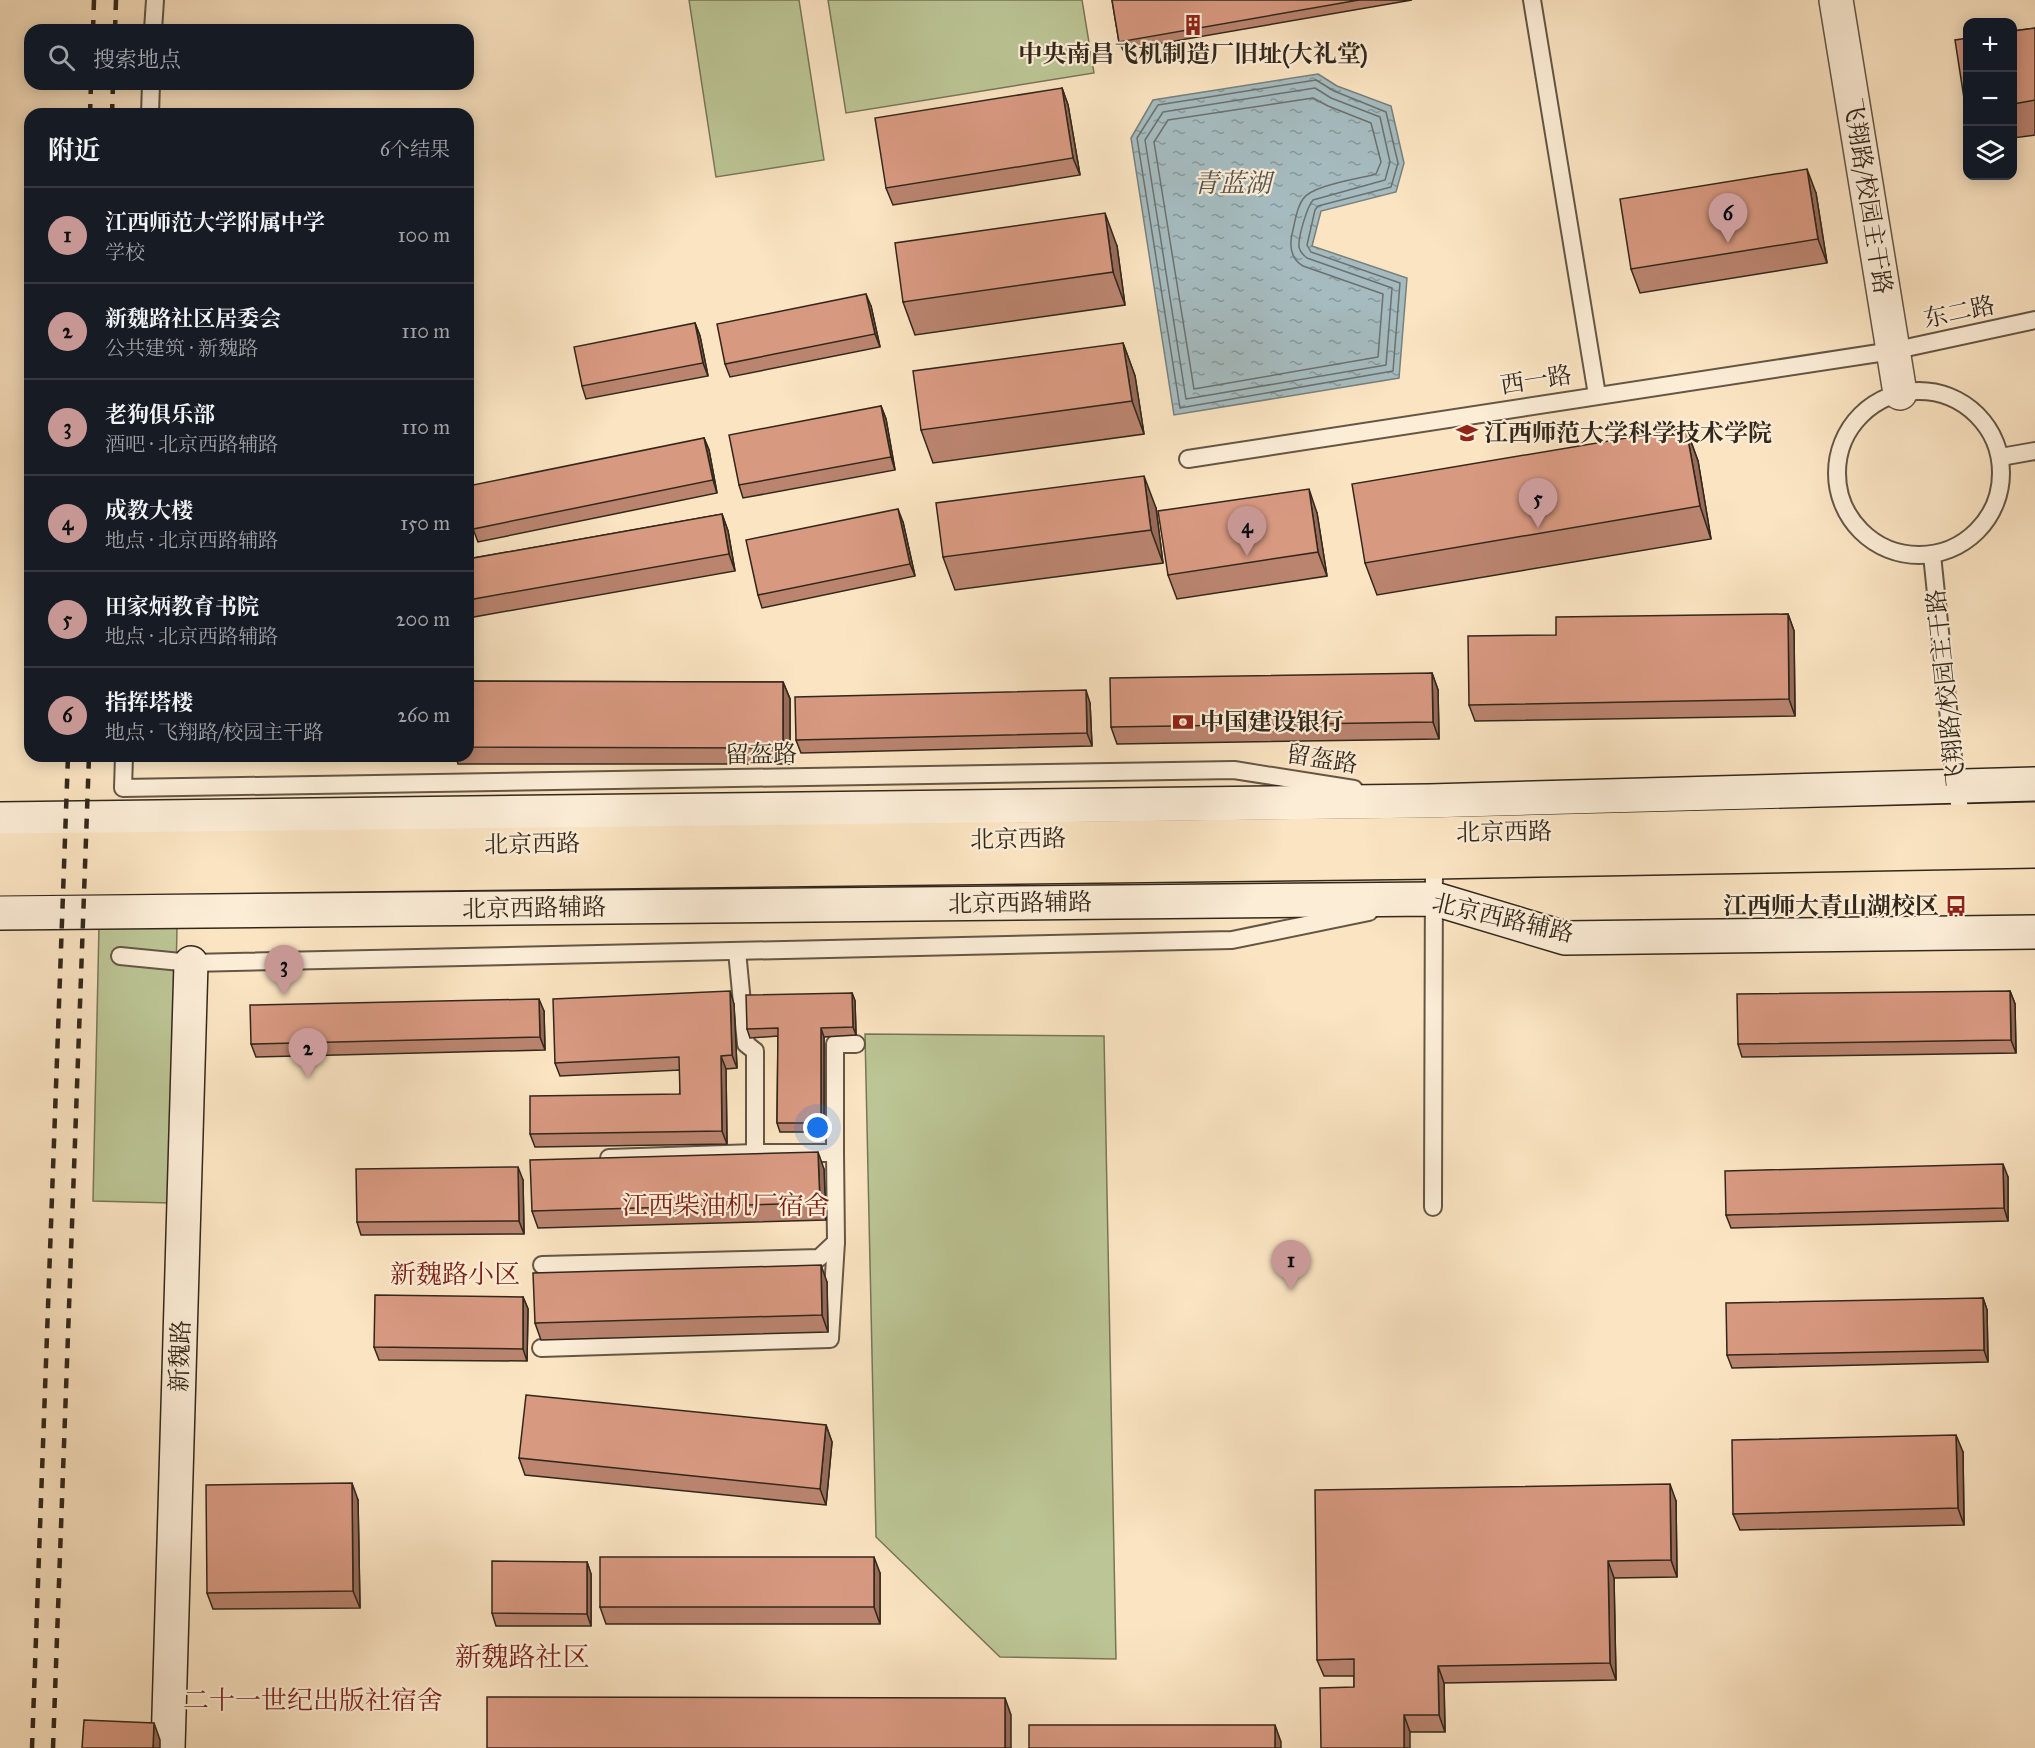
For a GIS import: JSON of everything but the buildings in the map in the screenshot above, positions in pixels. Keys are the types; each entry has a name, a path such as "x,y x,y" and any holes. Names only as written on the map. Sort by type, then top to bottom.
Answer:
{"main road":[{"name":"飞翔路/校园主干路","path":"1836,0 1900,393"},
{"path":"0,819 1430,801 2035,784"},
{"name":"北京西路","path":"0,850 1432,834 2035,819"},
{"name":"北京西路","path":"0,879 1434,862 2035,851"},
{"name":"北京西路辅路","path":"0,914 1435,899 1565,938 2035,932"},
{"name":"新魏路","path":"168,1748 191,963"}],"lane":[{"path":"153,24 154,0"},
{"path":"1532,0 1597,395"},
{"path":"150,108 151,90"},
{"name":"东二路","path":"1892,351 2035,320"},
{"name":"西一路","path":"1188,459 1892,351"},
{"name":"飞翔路/校园主干路","path":"1926,390 1952,397 1975,411 1992,432 2001,457 2002,484 1994,509 1979,531 1957,547 1932,555 1904,555 1877,545 1856,527 1851,519 1842,503 1836,475 1840,448 1853,423 1874,404 1900,393 1926,390"},
{"path":"2001,457 2035,451"},
{"name":"飞翔路/校园主干路","path":"1932,555 1956,786 1962,821"},
{"name":"留盔路","path":"124,762 123,788 1234,770 1430,801"},
{"path":"1433,1207 1434,862"},
{"path":"120,956 191,963 1232,940 1435,899"},
{"path":"737,951 746,1044 755,1051 755,1153"},
{"path":"541,1348 830,1339 836,1242 835,1044 856,1044"},
{"path":"594,1159 755,1153 835,1153"},
{"path":"542,1265 819,1258 836,1242"}],"green space":[{"path":"689,0 799,0 824,160 716,177"},
{"path":"828,0 1082,0 1094,73 846,113"},
{"path":"99,926 177,928 171,1203 93,1201"},
{"path":"865,1034 1104,1036 1116,1659 1000,1657 876,1537"}],"water":[{"name":"青蓝湖","path":"1318,74 1337,86 1391,106 1404,163 1396,192 1321,211 1312,246 1407,278 1399,378 1174,415 1131,138 1153,100"}],"railway":[{"path":"93,24 94,0"},
{"path":"115,24 116,0"},
{"path":"90,108 91,90"},
{"path":"112,108 113,90"},
{"path":"32,1748 68,762"},
{"path":"53,1748 89,762"}],"place":[{"name":"中央南昌飞机制造厂旧址(大礼堂)","path":"1193,25"},
{"name":"指挥塔楼","path":"1728,243"},
{"name":"江西师范大学科学技术学院","path":"1467,433"},
{"name":"田家炳教育书院","path":"1538,528"},
{"name":"成教大楼","path":"1247,556"},
{"name":"中国建设银行","path":"1183,722"},
{"name":"江西师大青山湖校区","path":"1956,906"},
{"name":"老狗俱乐部","path":"284,995"},
{"name":"新魏路社区居委会","path":"308,1078"},
{"name":"江西师范大学附属中学","path":"1291,1290"}],"district":[{"name":"江西柴油机厂宿舍","path":"726,1205"},
{"name":"新魏路小区","path":"455,1274"},
{"name":"新魏路社区","path":"522,1656"},
{"name":"二十一世纪出版社宿舍","path":"313,1700"}]}
